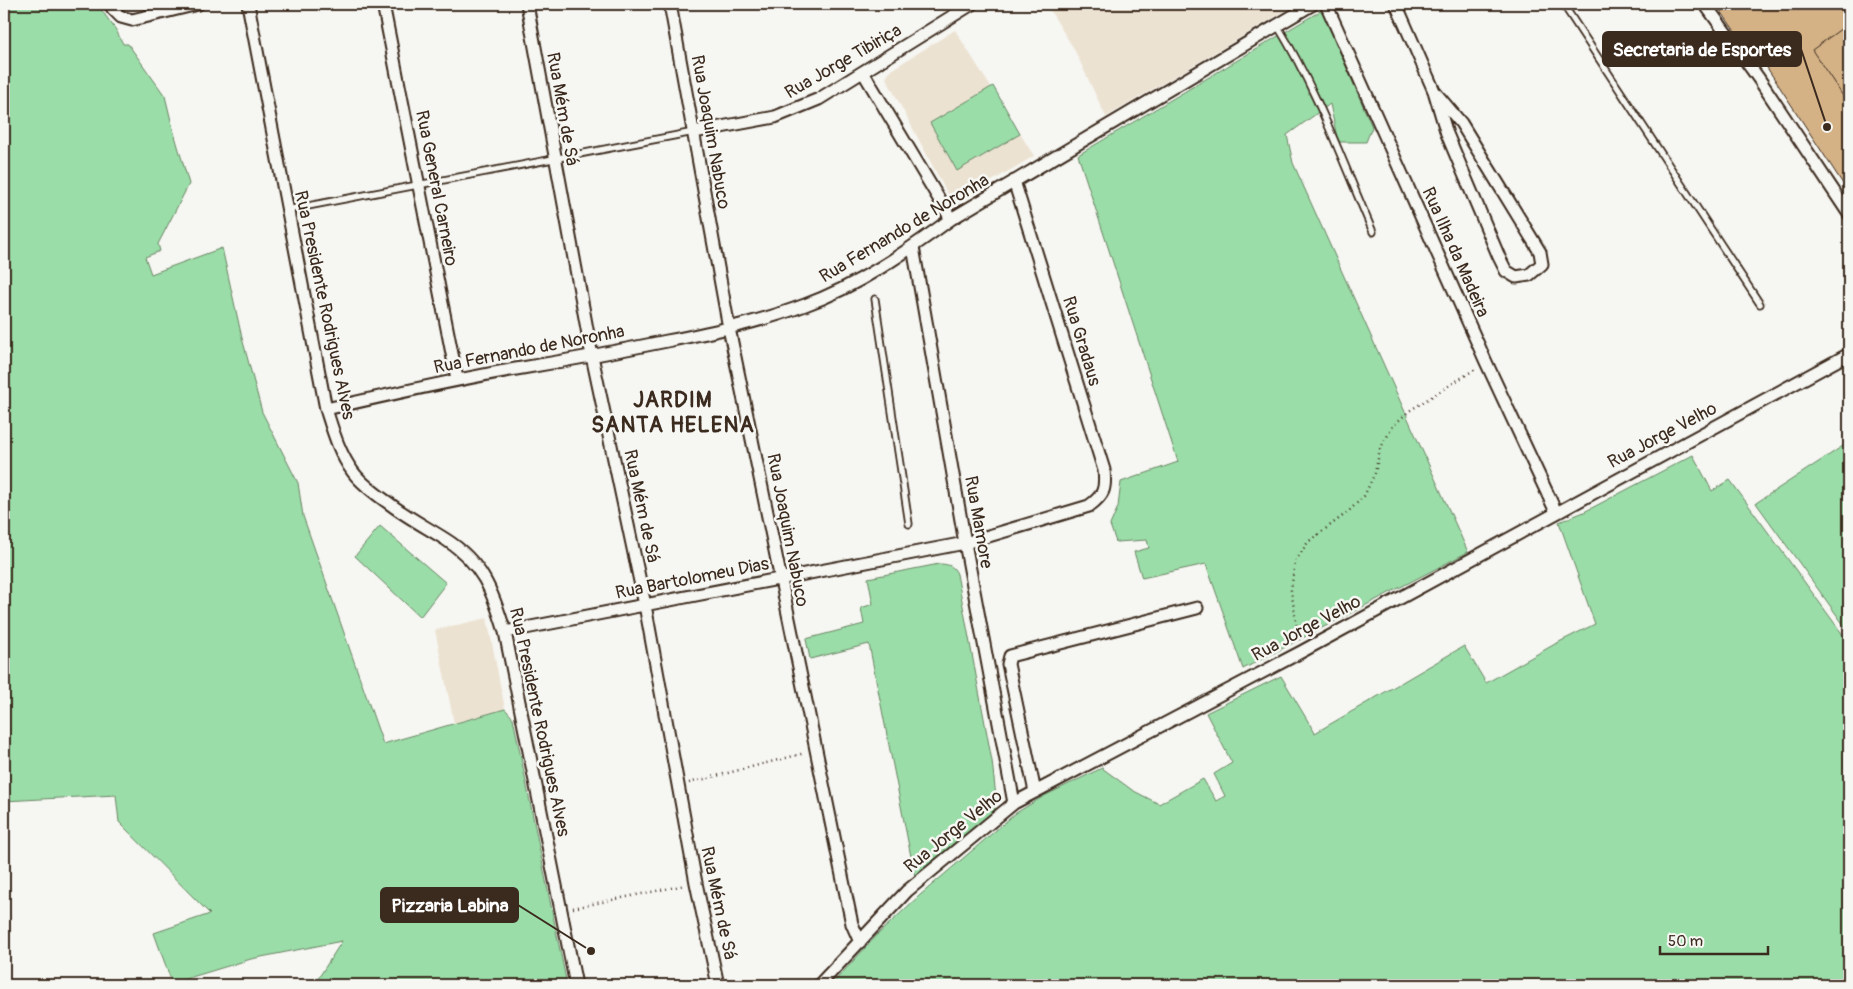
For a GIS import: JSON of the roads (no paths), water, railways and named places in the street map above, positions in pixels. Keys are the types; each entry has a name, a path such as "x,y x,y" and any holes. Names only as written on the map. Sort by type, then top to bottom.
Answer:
{"street":[{"path":"110,4 121,17 132,20 198,4"},
{"name":"Rua Presidente Rodrigues Alves","path":"248,4 326,409 336,440 354,473 374,492 405,516 446,540 467,557 480,572 495,597 506,632 576,985"},
{"name":"Rua General Carneiro","path":"383,4 458,379"},
{"name":"Rua Mém de Sá","path":"527,4 554,160 592,356 645,605 696,883 718,985"},
{"name":"Rua Joaquim Nabuco","path":"670,4 729,328 852,924 860,942"},
{"name":"Rua Jorge Tibiriça","path":"694,132 775,117 796,110 819,99 972,4"},
{"name":"Rua Fernando de Noronha","path":"326,409 458,379 592,356 729,328 806,305 834,293 913,247 951,218 1313,4"},
{"name":"Rua Ilha da Madeira","path":"1326,4 1486,362 1556,512"},
{"path":"1396,4 1434,91 1447,134 1506,271 1516,277 1529,275 1542,264 1540,252 1462,123 1434,91"},
{"path":"1705,4 1759,79 1849,214"},
{"path":"863,72 951,218"},
{"name":"Rua Gradaus","path":"1014,181 1104,470 1105,482 1103,492 1098,500 1088,506"},
{"name":"Rua Mamore","path":"913,247 965,543 1014,803"},
{"name":"Rua Jorge Velho","path":"819,985 907,891 1014,803 1301,652 1849,354"},
{"name":"Rua Bartolomeu Dias","path":"506,632 965,543 1088,506"},
{"path":"1035,792 1008,664 1010,656 1197,608"}],"lane":[{"path":"1563,4 1760,304"},
{"path":"1277,25 1293,51 1316,99 1373,232"},
{"path":"288,210 694,132"},
{"path":"875,299 909,524"}],"place":[{"name":"Secretaria de Esportes","path":"1827,127"},
{"name":"Pizzaria Labina","path":"591,951"}],"district":[{"name":"JARDIM SANTA HELENA","path":"673,412"}]}
